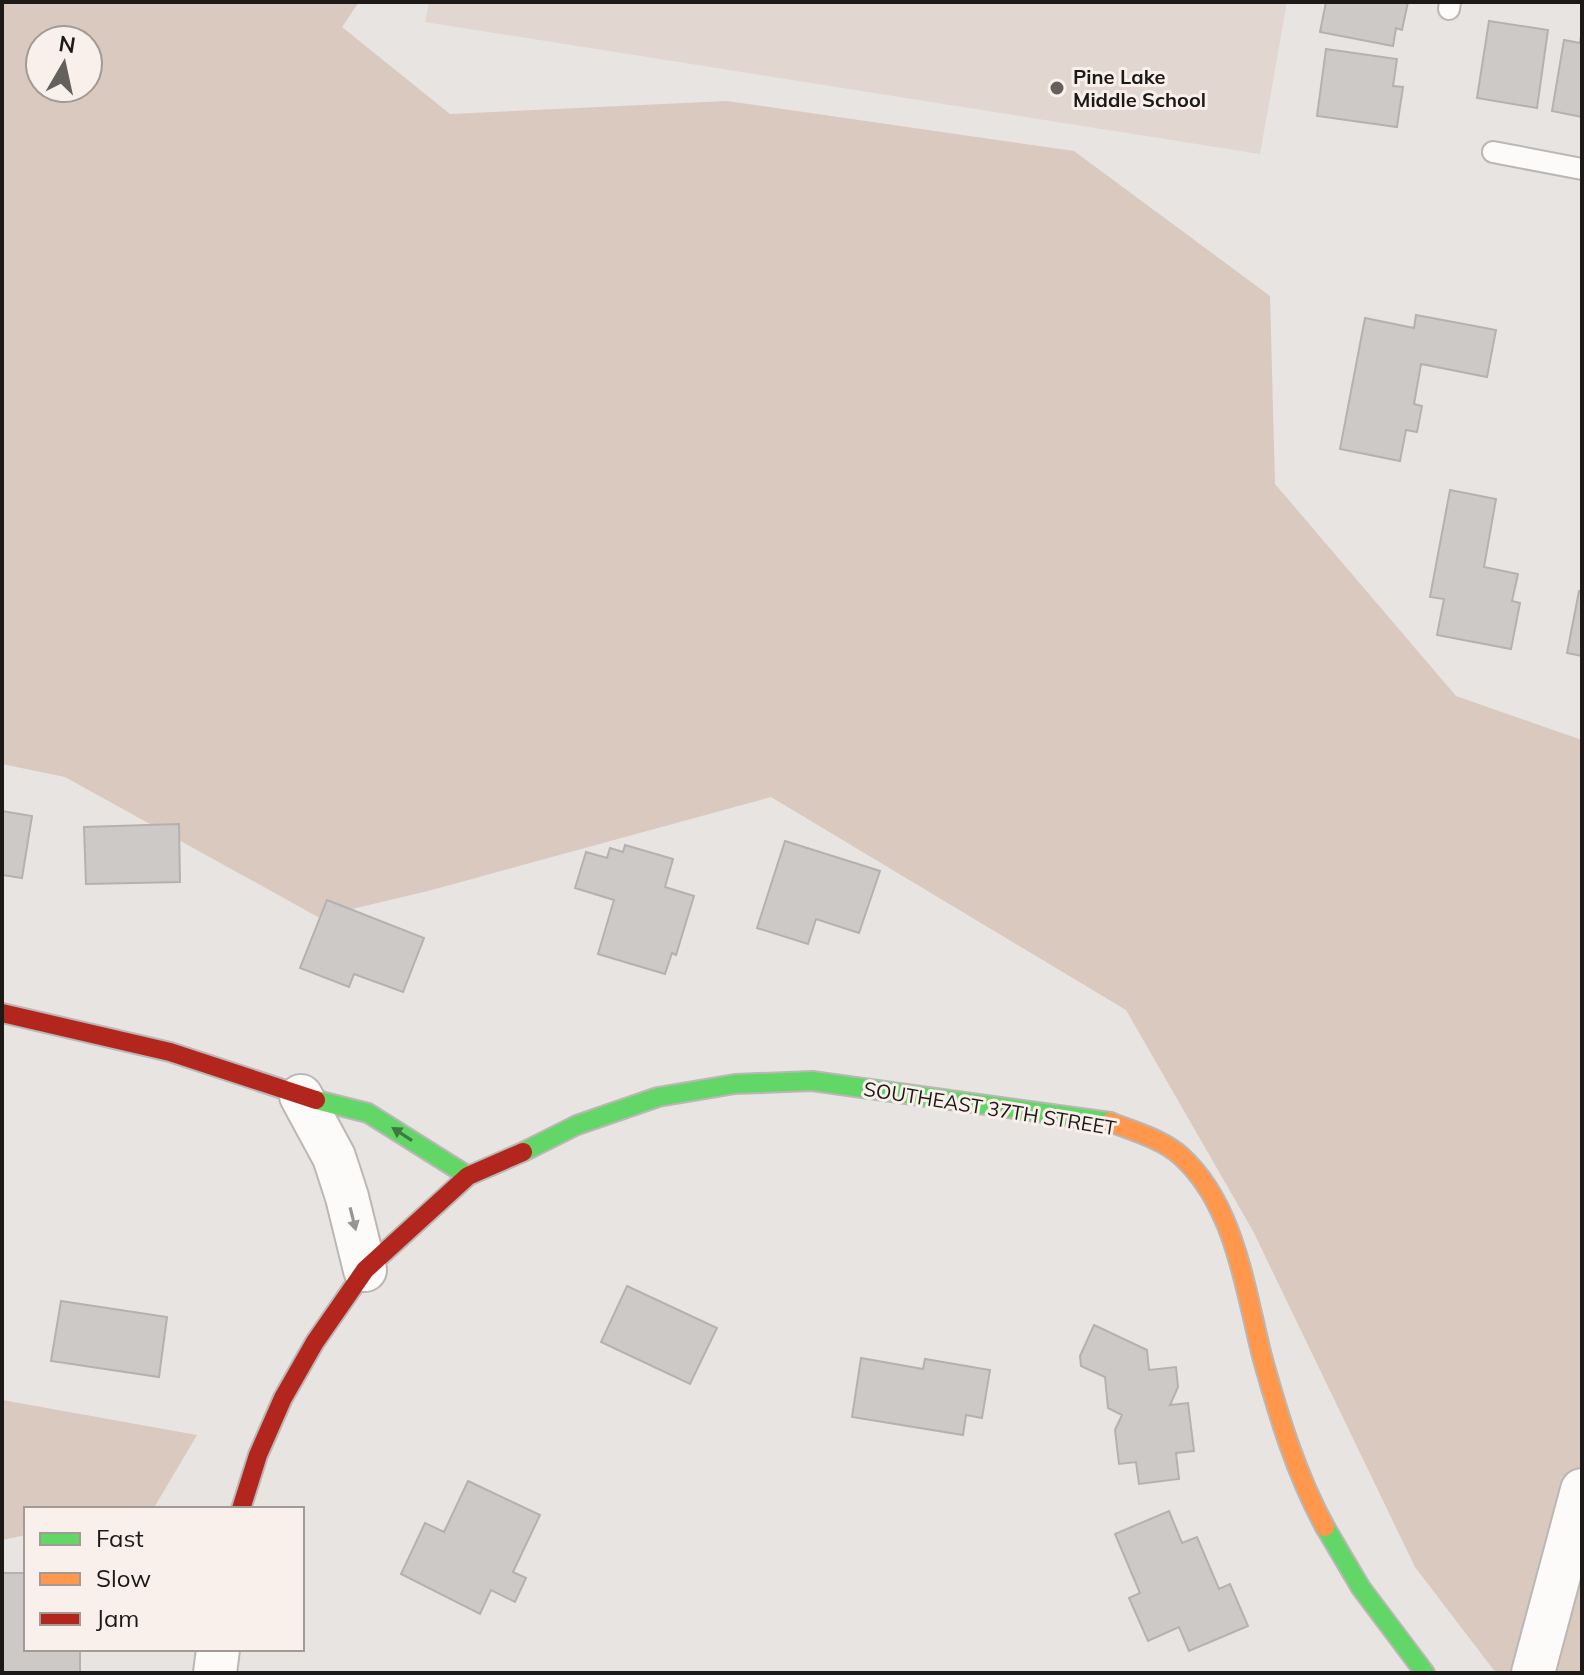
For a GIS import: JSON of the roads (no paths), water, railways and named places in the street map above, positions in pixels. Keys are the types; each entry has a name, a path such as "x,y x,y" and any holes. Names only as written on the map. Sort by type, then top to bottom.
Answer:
{"street":[{"path":"2,1013 170,1052 301,1096 368,1113 468,1176 365,1270 315,1342 283,1398 258,1455 242,1507"},
{"name":"SOUTHEAST 37TH STREET","path":"468,1176 577,1125 658,1097 735,1084 812,1081 1110,1122 1153,1139 1181,1156 1201,1180 1218,1209 1238,1263 1269,1381 1310,1497 1358,1584 1425,1673"},
{"path":"301,1096 334,1157 365,1270"},
{"path":"1535,1669 1582,1490"},
{"path":"215,1673 218,1651"}],"lane":[{"path":"1493,152 1582,169"}],"place":[{"name":"Pine Lake Middle School","path":"1057,88"}]}
